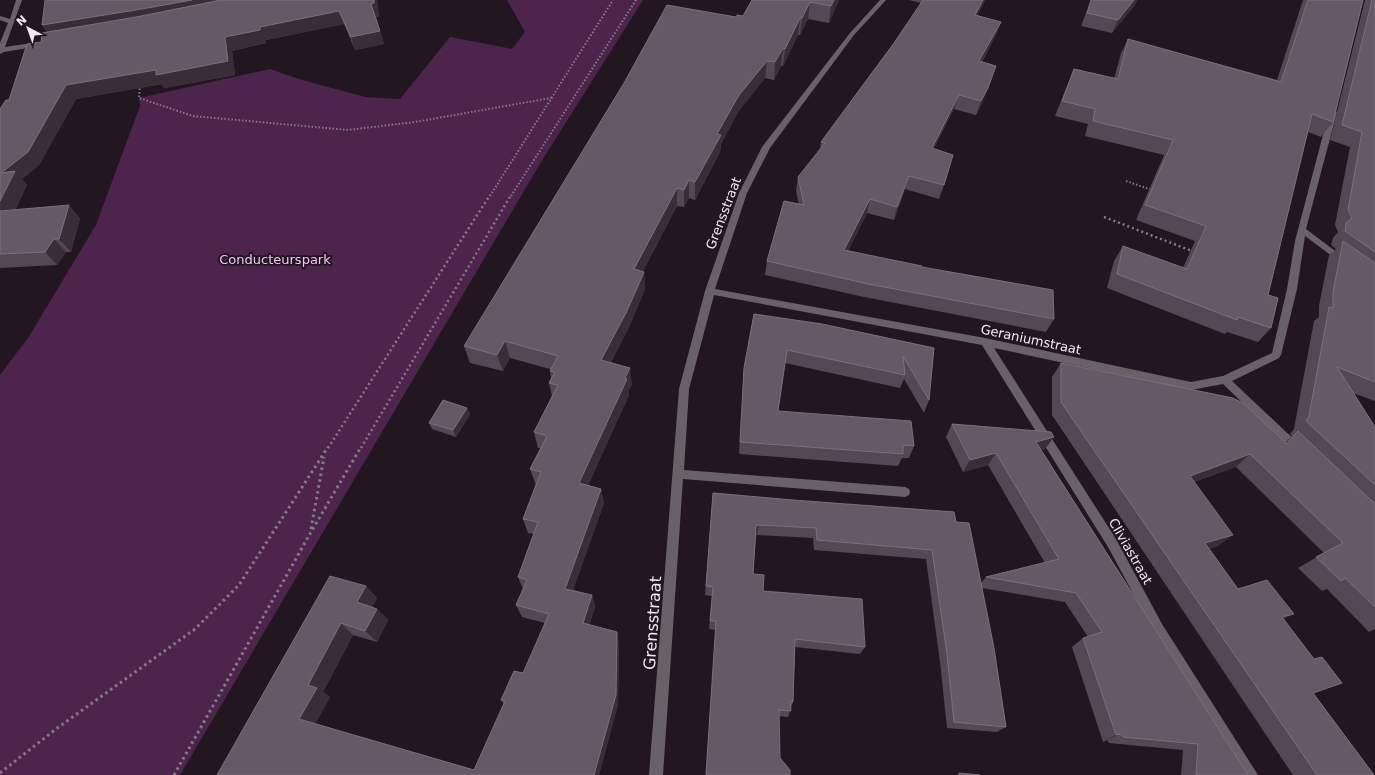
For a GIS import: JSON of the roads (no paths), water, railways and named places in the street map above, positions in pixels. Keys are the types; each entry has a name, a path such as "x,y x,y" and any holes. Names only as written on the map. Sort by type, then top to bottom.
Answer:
{"street":[{"path":"0,51 17,9 18,0"},
{"name":"Grensstraat","path":"656,775 684,389 710,291 744,193 766,147 852,34 884,0"},
{"path":"0,18 11,22"},
{"path":"0,51 46,43"},
{"name":"Geraniumstraat","path":"710,291 985,342 1191,386 1225,380 1276,355 1292,289 1302,230 1336,100"},
{"path":"1302,230 1351,266"},
{"name":"Cliviastraat","path":"985,342 1112,543 1158,628 1250,775"},
{"path":"1225,380 1304,455"},
{"path":"679,474 906,492"}],"park label":[{"name":"Conducteurspark","path":"275,259"}]}
